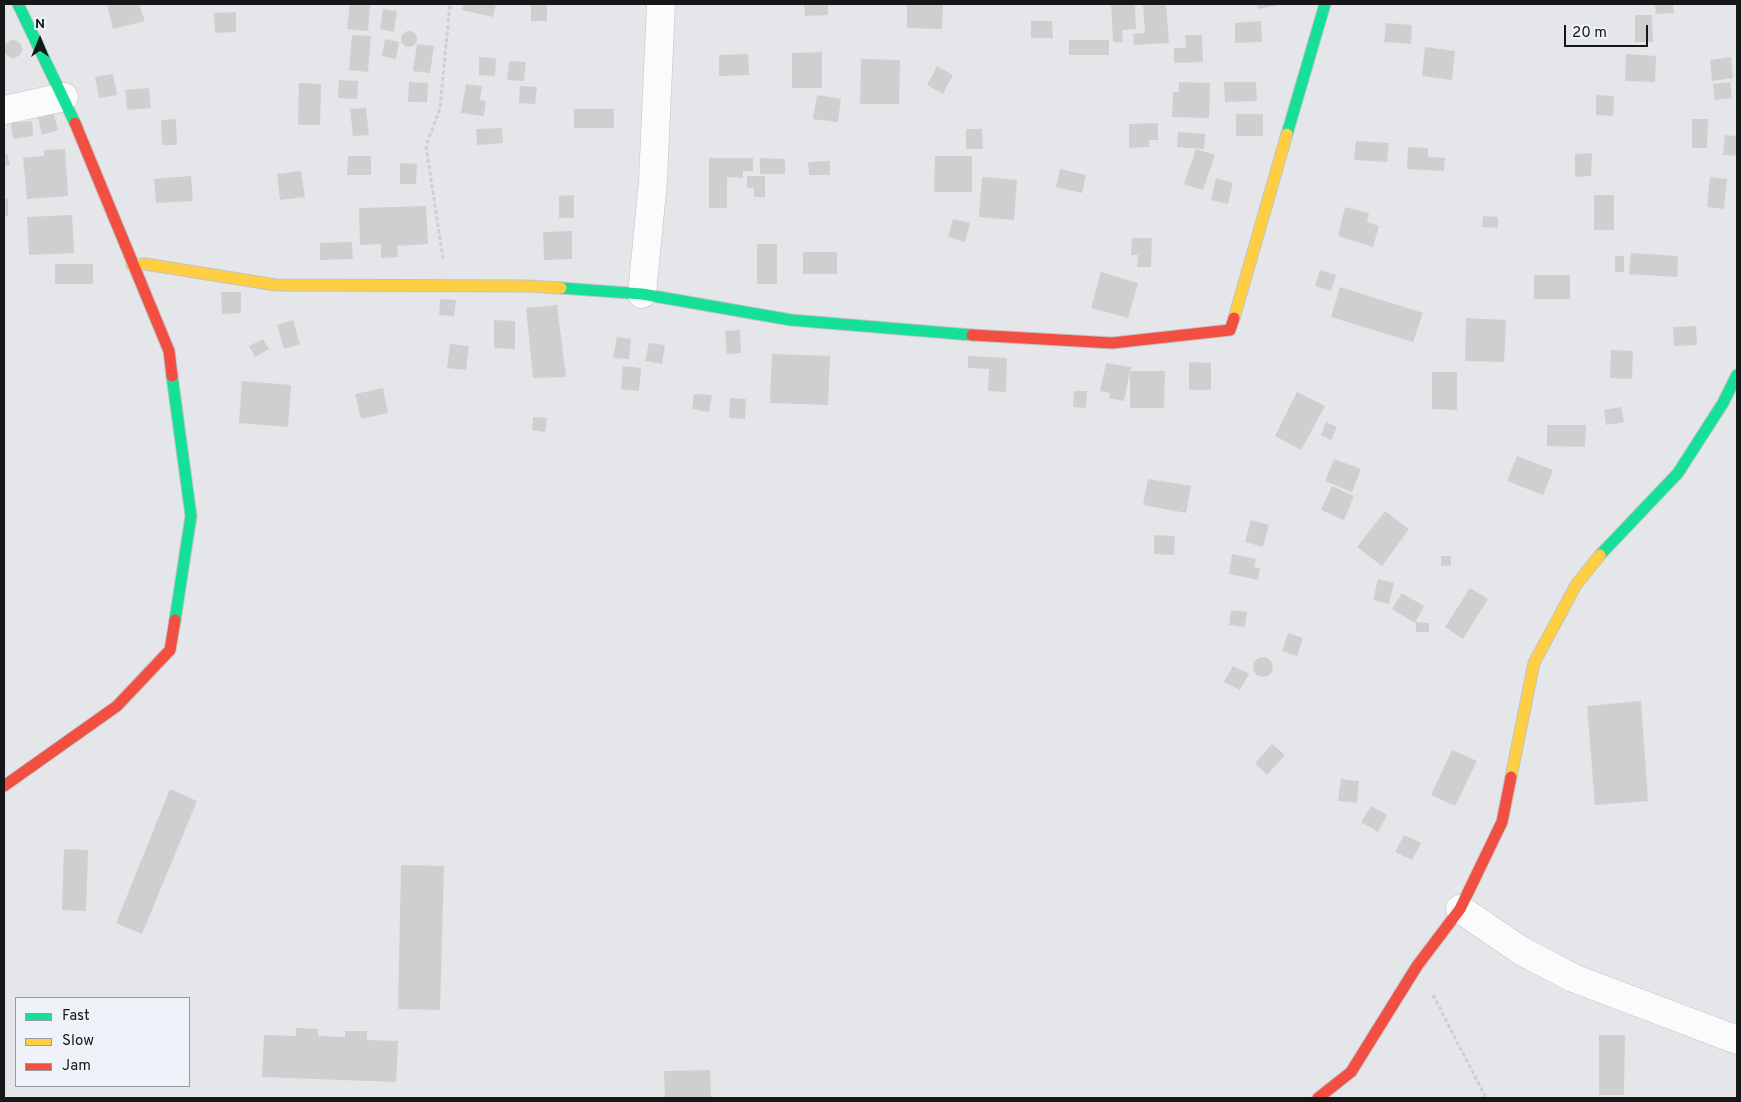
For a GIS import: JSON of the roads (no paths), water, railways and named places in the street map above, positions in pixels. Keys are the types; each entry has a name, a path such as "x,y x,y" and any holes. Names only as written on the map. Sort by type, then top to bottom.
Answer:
{"street":[{"path":"4,786 116,706 170,650 191,516 169,351 64,97 18,4"},
{"path":"642,294 653,181 661,4"},
{"path":"132,265 145,264 276,285 350,287 447,284 528,286 642,294 791,320 1024,339 1112,343 1230,330 1325,4"},
{"path":"4,110 64,97"},
{"path":"1318,1098 1351,1072 1417,966 1460,910 1502,822 1534,663 1576,585 1607,546 1678,473 1723,403 1737,375"},
{"path":"1460,910 1520,950 1573,978 1737,1040"}]}
